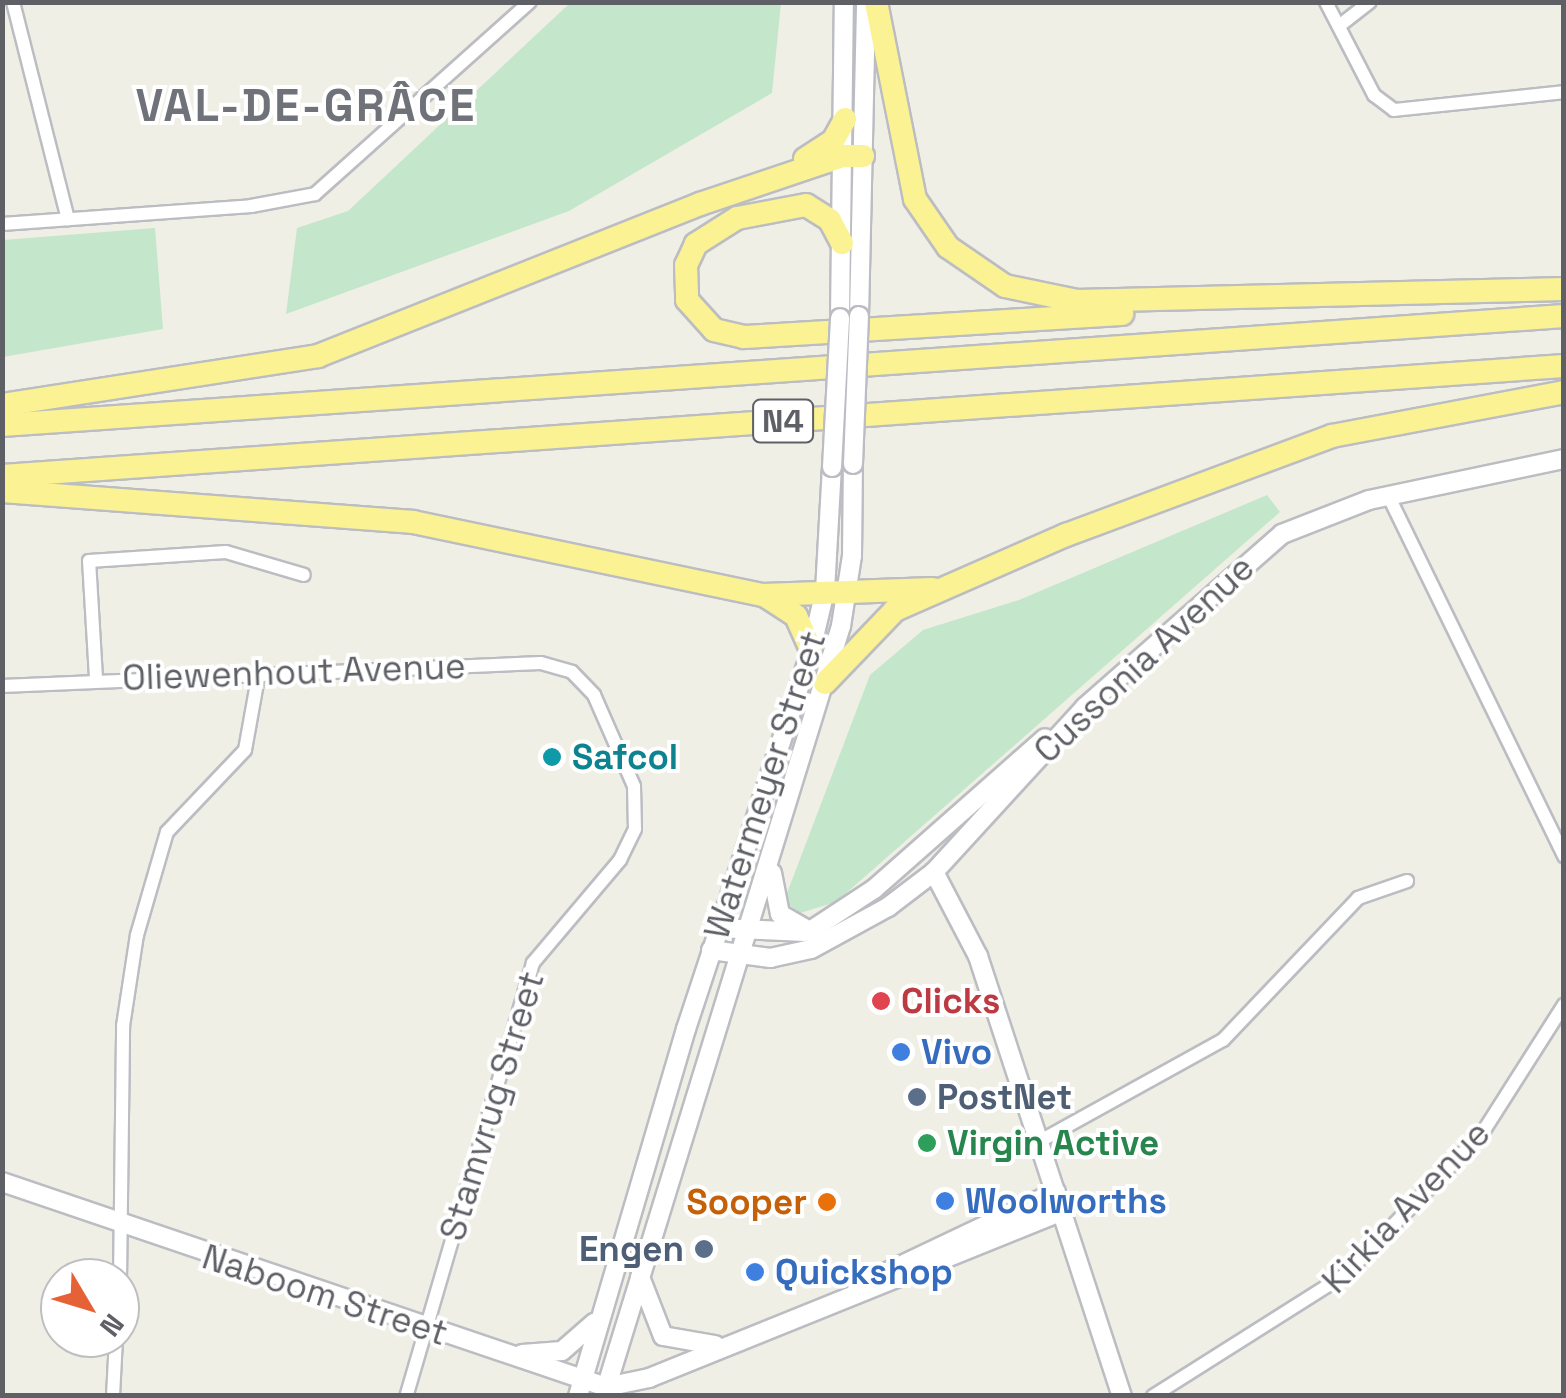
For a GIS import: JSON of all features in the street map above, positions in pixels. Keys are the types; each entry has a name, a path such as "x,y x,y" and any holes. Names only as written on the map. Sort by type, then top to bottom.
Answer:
{"highway":[{"path":"876,2 911,188 936,234 970,266 1005,286 1077,301 1564,288"},
{"path":"762,182 824,148 845,119"},
{"path":"2,405 318,356 762,182 853,156"},
{"path":"842,243 830,220 806,204 737,218 696,244 686,264 686,300 708,327 744,337 1159,312 1317,292"},
{"name":"N4","path":"2,426 1564,316"},
{"name":"N4","path":"2,476 1564,366"},
{"path":"825,683 878,624 933,589 1332,436 1564,392"},
{"path":"2,491 413,522 763,595 933,589"},
{"path":"763,595 800,620 811,650"}],"main road":[{"path":"844,2 847,78"},
{"path":"852,2 845,119 853,156"},
{"path":"853,156 866,2"},
{"name":"Watermeyer Street","path":"580,1388 718,928 811,650 836,592 832,467 850,317 842,243 853,156"},
{"name":"Watermeyer Street","path":"605,1391 639,1271 738,955 772,862 825,683 852,464 853,156"},
{"name":"Cussonia Avenue","path":"711,950 784,956 829,943 934,872 1084,707 1264,546 1324,514 1388,495 1564,459"},
{"path":"772,862 777,910 810,931 874,888 1084,707"},
{"path":"934,872 972,940 1122,1396"},
{"name":"Cussonia Avenue","path":"718,928 746,932 810,931 852,915 906,876 934,872"},
{"name":"Naboom Street","path":"2,1182 44,1201 496,1351 580,1388 605,1391"},
{"path":"835,1302 1056,1192"},
{"name":"Naboom Street","path":"3,1196 44,1201"},
{"path":"605,1391 649,1378 1062,1211"},
{"path":"639,1271 663,1336 686,1346 727,1345"},
{"path":"496,1351 562,1351 586,1335 604,1305"}],"street":[{"path":"13,2 68,219"},
{"path":"2,224 315,194 530,2"},
{"path":"1326,2 1382,103 1412,113 1564,92"},
{"path":"1338,26 1370,2"},
{"path":"1388,495 1564,856"},
{"path":"96,678 89,561 226,552 304,575"},
{"name":"Oliewenhout Avenue","path":"2,686 96,678 542,663 581,679"},
{"path":"122,1258 123,1026 137,935 162,842 244,750 258,672"},
{"name":"Stamvrug Street","path":"406,1396 533,963 620,860 636,829 634,786 581,679"},
{"path":"1040,1141 1211,1049 1358,898 1407,881"},
{"name":"Kirkia Avenue","path":"1153,1396 1346,1274 1483,1132 1564,1005"},
{"path":"113,1396 115,1358"}],"green space":[{"path":"570,3 781,3 772,93 569,211 286,314 297,228 348,211"},
{"path":"155,228 163,329 3,357 3,240"},
{"path":"1267,495 1280,512 836,902 800,913 784,901 870,675 923,630 1019,600"}],"place":[{"name":"Safcol","path":"552,757"},
{"name":"Clicks","path":"881,1001"},
{"name":"Vivo","path":"901,1052"},
{"name":"PostNet","path":"917,1097"},
{"name":"Virgin Active","path":"927,1143"},
{"name":"Woolworths","path":"945,1201"},
{"name":"Sooper","path":"827,1202"},
{"name":"Engen","path":"704,1249"},
{"name":"Quickshop","path":"755,1272"}],"district":[{"name":"VAL-DE-GRÂCE","path":"306,106"}]}
